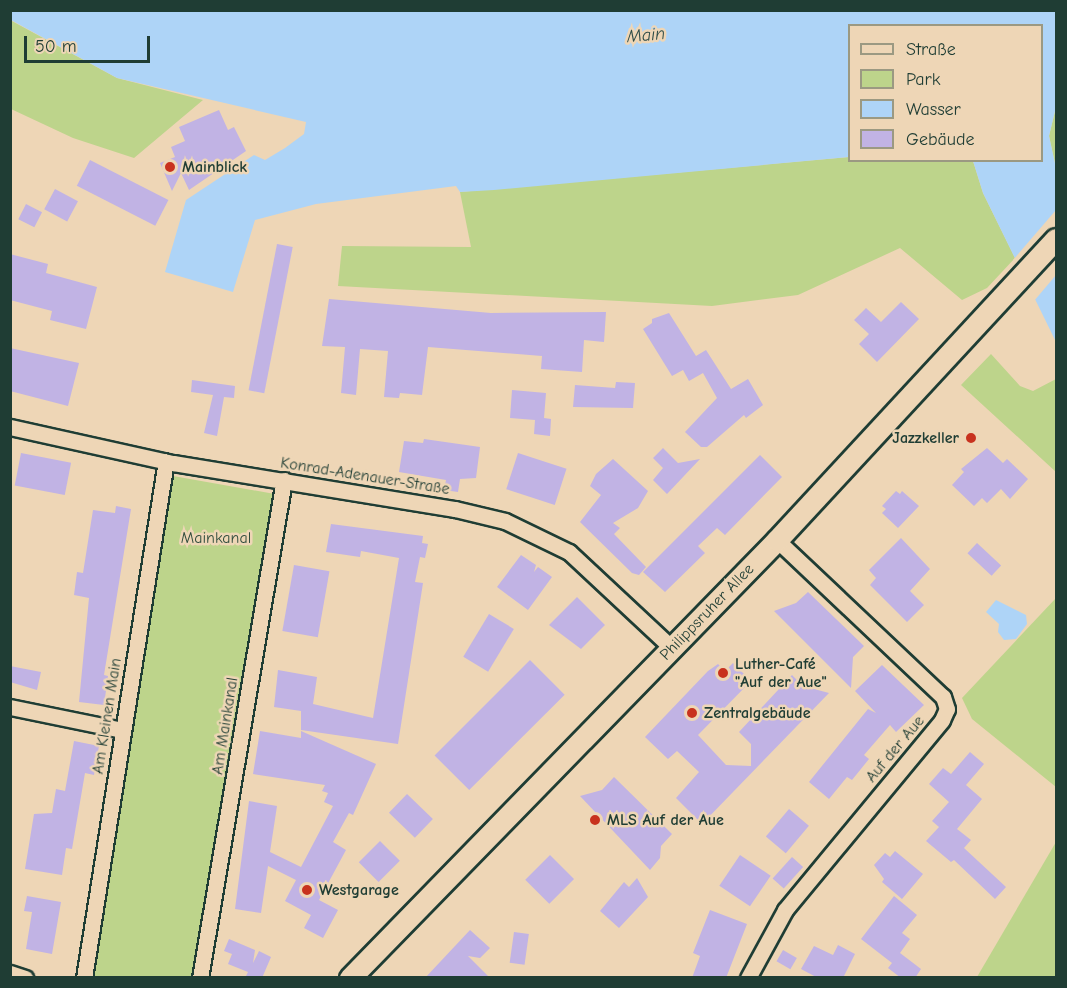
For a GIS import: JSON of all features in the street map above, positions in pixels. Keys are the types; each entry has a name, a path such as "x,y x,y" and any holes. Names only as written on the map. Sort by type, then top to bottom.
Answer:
{"main road":[{"name":"Philippsruher Allee","path":"350,978 777,540 1056,239"}],"street":[{"name":"Konrad-Adenauer-Straße","path":"10,427 166,461 481,514 542,536 581,562 672,648"},
{"name":"Am Kleinen Main","path":"84,978 166,461"},
{"name":"Am Mainkanal","path":"200,978 285,480"},
{"name":"Auf der Aue","path":"748,978 785,910 942,720 947,709 943,697 777,540"},
{"path":"10,707 122,730"},
{"path":"10,973 25,978"}],"green space":[{"path":"10,20 117,78 203,100 134,158 73,138 11,109"},
{"path":"1056,107 1056,168 1049,136"},
{"path":"848,157 848,162 973,162 983,193 1015,258 987,288 962,300 900,248 798,295 712,306 338,286 342,246 471,247 460,192"},
{"path":"991,354 1020,386 1033,391 1056,379 1056,472 961,385"},
{"name":"Mainkanal","path":"173,476 277,494 192,978 85,976"},
{"path":"1056,598 1056,787 972,719 962,698"},
{"path":"1056,842 1056,977 977,977"}],"water":[{"name":"Main","path":"10,11 1056,11 1056,107 1049,136 1056,168 1056,342 983,193 973,162 1043,162 1043,24 848,24 848,157 494,190 460,192 456,186 316,204 255,220 233,292 165,272 186,200 254,155 265,160 285,148 304,134 306,122 117,78 11,20"},
{"path":"996,600 1026,615 1027,624 1016,639 1004,640 998,632 999,624 986,612"}],"pier":[{"path":"1056,210 1056,275 1034,301 1013,260"}],"building":[{"path":"219,110 228,130 234,127 246,151 189,190 181,173 172,191 160,163 175,157 171,147 185,141 179,127"},
{"path":"90,160 168,200 155,226 77,186"},
{"path":"55,189 78,201 67,222 44,209"},
{"path":"26,204 42,212 34,227 18,219"},
{"path":"277,244 293,247 264,393 249,390"},
{"path":"10,254 48,264 46,273 97,287 86,329 50,320 52,311 10,300"},
{"path":"329,299 491,313 606,312 604,342 584,340 582,372 541,369 542,356 428,347 422,395 400,393 399,398 384,397 388,351 360,349 356,395 341,393 345,347 322,346"},
{"path":"901,302 919,319 877,362 859,344 869,334 854,320 866,308 881,322"},
{"path":"669,313 696,356 706,350 731,389 748,379 763,405 746,418 744,415 707,447 701,447 685,432 717,398 703,373 689,381 683,370 672,376 643,329 652,323 652,319"},
{"path":"10,348 79,363 68,406 10,391"},
{"path":"192,380 235,386 234,398 224,397 217,436 204,433 213,395 191,392"},
{"path":"616,382 635,383 633,408 573,407 575,385 615,388"},
{"path":"512,390 546,393 544,418 551,419 550,436 534,434 535,420 510,418"},
{"path":"424,439 480,447 476,478 460,479 458,492 444,490 446,480 399,472 404,441 423,443"},
{"path":"663,448 678,463 700,459 667,494 653,480 663,468 653,458"},
{"path":"987,448 1003,463 1007,459 1028,479 1010,499 1001,489 987,503 982,498 974,506 952,485 964,472 961,469"},
{"path":"21,453 71,463 65,495 15,485"},
{"path":"518,453 567,469 555,505 506,489"},
{"path":"760,455 782,477 725,535 717,528 698,546 705,553 665,592 643,572"},
{"path":"613,459 648,491 638,508 613,523 620,528 614,534 646,567 639,575 632,573 580,522 601,495 590,486 596,474"},
{"path":"896,491 900,494 902,491 919,506 898,528 882,513 886,509 882,506"},
{"path":"116,506 131,509 104,675 108,676 104,705 79,702 89,598 74,595 77,572 83,573 93,510 115,513"},
{"path":"331,524 423,536 422,543 428,544 425,558 420,557 415,582 423,583 398,744 301,730 301,711 274,707 278,670 317,677 313,704 373,718 399,558 361,551 360,557 326,552"},
{"path":"901,538 930,569 910,591 924,605 907,622 870,585 876,578 869,570"},
{"path":"977,543 1001,566 992,576 967,553"},
{"path":"521,555 536,565 534,572 538,567 552,577 528,610 497,587"},
{"path":"294,565 329,571 318,637 282,631"},
{"path":"808,592 864,646 853,657 851,688 774,611 796,603"},
{"path":"577,597 605,625 581,649 549,625"},
{"path":"489,614 514,629 488,672 463,657"},
{"path":"530,660 565,695 469,790 435,755"},
{"path":"733,663 751,681 698,735 726,765 751,766 751,744 739,732 792,675 803,686 829,693 702,824 676,798 699,772 677,751 668,759 645,737 708,671 718,664 725,671"},
{"path":"882,665 924,705 896,732 890,725 864,755 869,759 852,780 847,777 829,799 809,782 868,709 876,713 855,691"},
{"path":"10,666 41,672 37,690 10,682"},
{"path":"260,731 301,738 301,731 376,764 353,815 349,813 333,842 346,850 319,900 338,910 323,938 304,928 311,915 285,901 296,880 268,866 261,913 235,909 249,801 277,806 270,852 301,867 333,806 324,802 328,793 322,791 325,785 253,774"},
{"path":"74,741 99,746 94,775 85,773 72,849 66,848 62,875 25,869 34,814 52,813 56,789 65,791"},
{"path":"970,752 984,764 966,785 982,799 957,829 971,840 964,848 1006,887 995,899 954,860 951,862 926,841 939,827 932,821 949,802 929,784 943,768 951,774"},
{"path":"614,777 672,834 661,846 660,858 650,870 580,796 602,790"},
{"path":"407,794 433,819 415,838 389,813"},
{"path":"789,809 809,826 786,853 766,837"},
{"path":"380,841 400,861 379,882 359,862"},
{"path":"895,851 923,874 902,899 882,882 884,879 874,865 885,853 890,857"},
{"path":"550,855 574,879 549,904 525,880"},
{"path":"740,855 771,876 750,906 719,886"},
{"path":"792,857 803,867 784,889 773,879"},
{"path":"637,878 648,897 619,928 600,911 624,882 629,887"},
{"path":"27,896 61,902 52,954 26,949 32,912 24,911"},
{"path":"894,896 917,915 902,933 910,939 900,953 921,969 915,978 901,978 888,968 892,963 861,939"},
{"path":"710,910 747,924 726,978 692,978 700,956 693,953"},
{"path":"470,930 490,948 480,958 468,956 490,978 425,978"},
{"path":"514,932 529,934 525,965 510,963"},
{"path":"229,939 255,950 253,963 259,951 271,957 262,978 245,978 248,972 228,964 232,954 224,951"},
{"path":"838,945 855,954 843,978 818,978 801,969 814,946 833,955"},
{"path":"783,950 797,958 790,969 776,961"}],"place":[{"name":"Mainblick","path":"170,167"},
{"name":"Jazzkeller","path":"971,438"},
{"name":"Luther-Café \"Auf der Aue\"","path":"723,673"},
{"name":"Zentralgebäude","path":"692,713"},
{"name":"MLS Auf der Aue","path":"595,820"},
{"name":"Westgarage","path":"307,890"}]}
